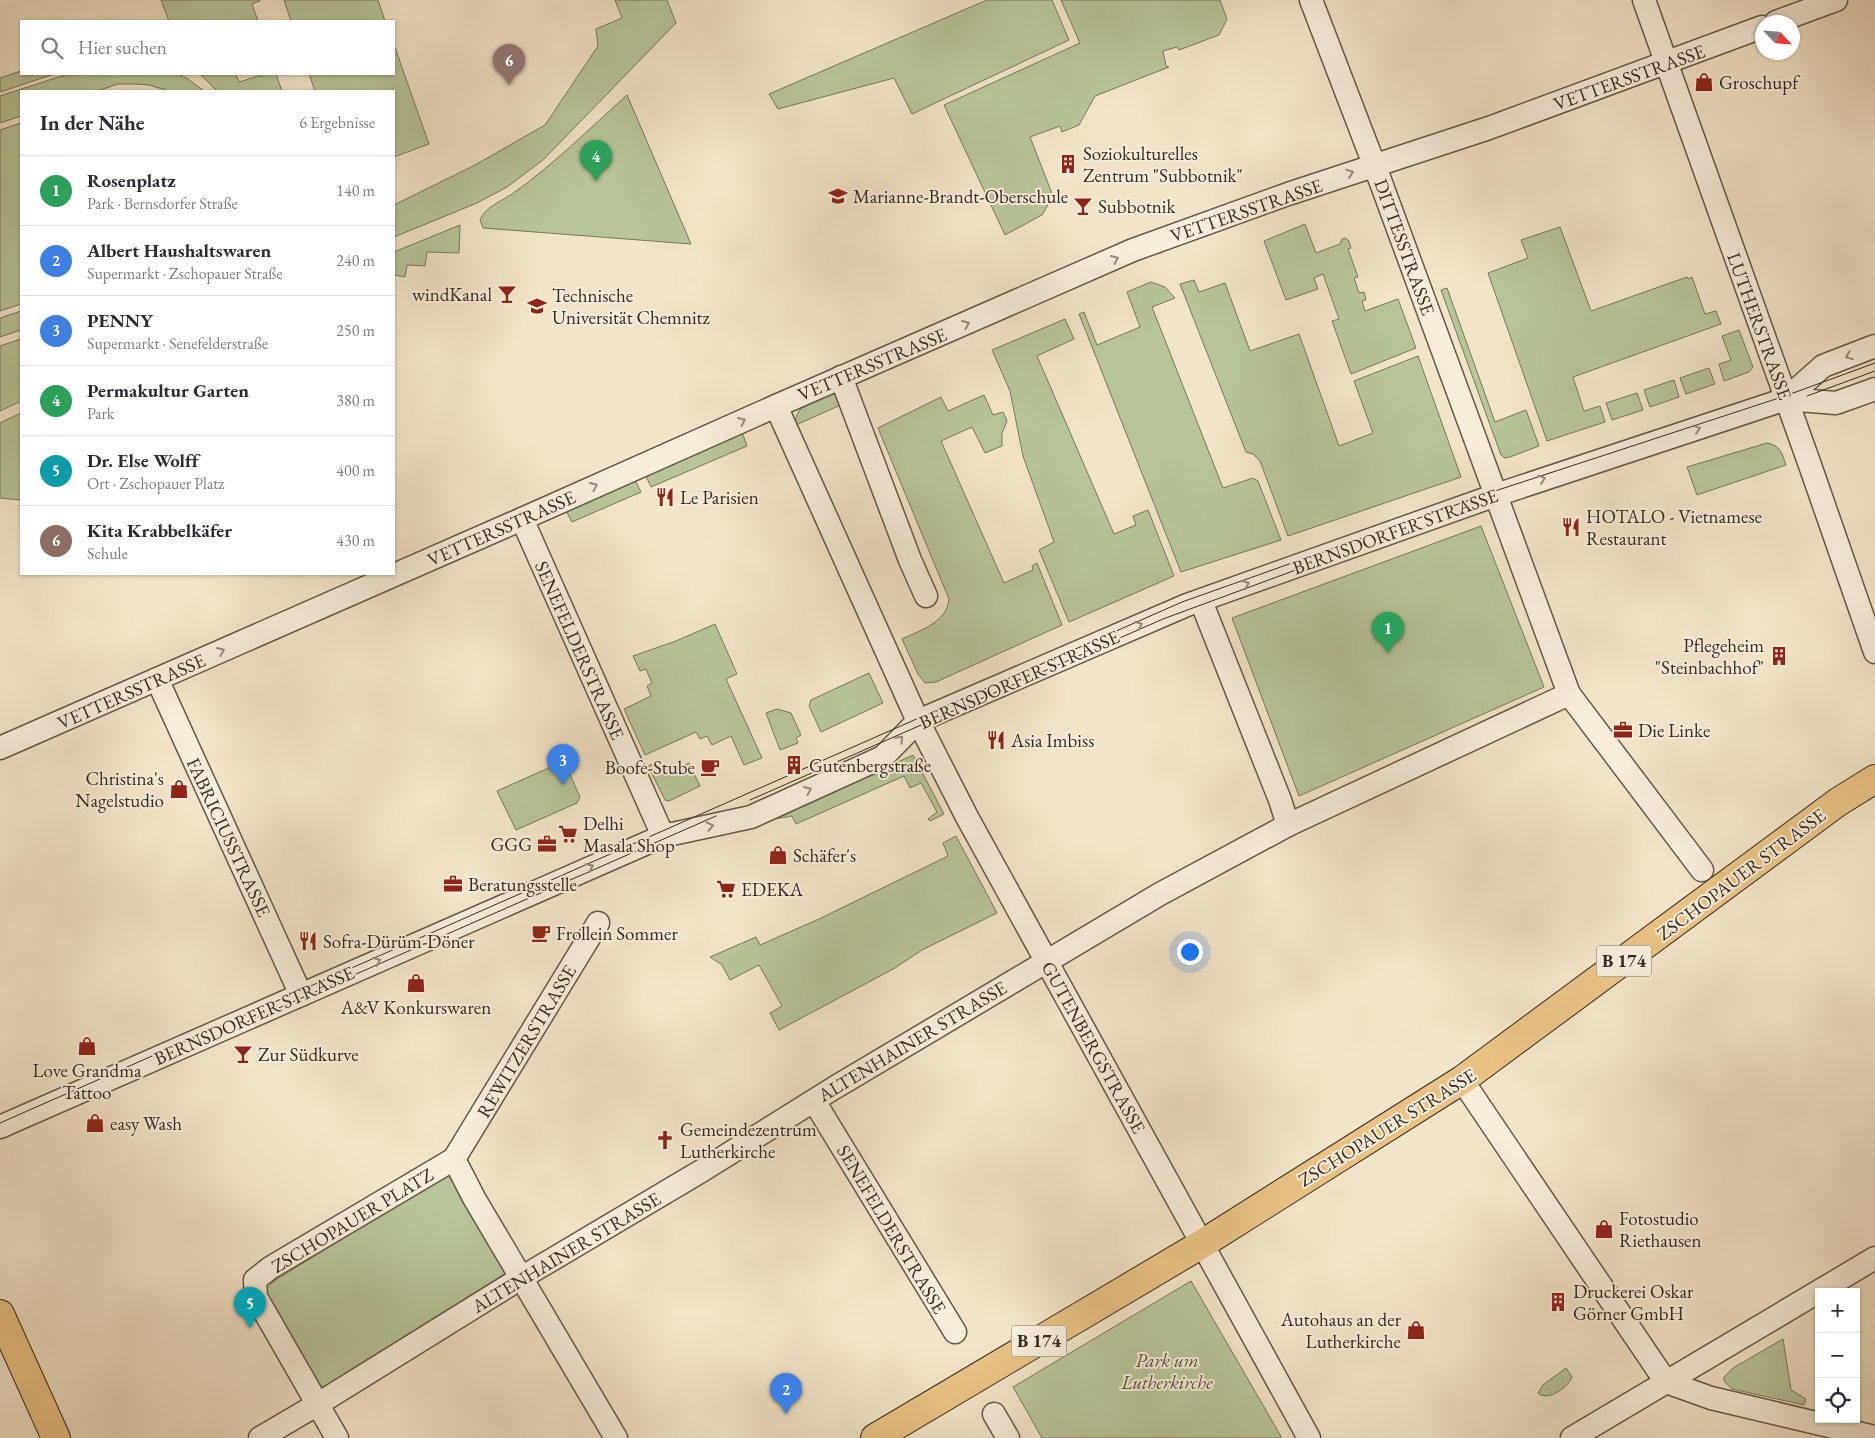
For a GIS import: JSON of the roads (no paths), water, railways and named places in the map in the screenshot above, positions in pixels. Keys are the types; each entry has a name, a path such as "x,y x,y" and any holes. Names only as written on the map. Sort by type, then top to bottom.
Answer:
{"main road":[{"name":"ZSCHOPAUER STRASSE","path":"875,1438 1202,1244 1462,1080 1815,819 1875,779"},
{"path":"0,1314 56,1438"}],"street":[{"name":"DITTESSTRASSE","path":"1312,0 1568,694 1702,870"},
{"name":"LUTHERSTRASSE","path":"1644,0 1875,652"},
{"path":"1795,15 1836,0"},
{"name":"VETTERSSTRASSE","path":"395,575 841,377 1162,239 1288,194 1489,128 1755,30"},
{"name":"BERNSDORFER STRASSE","path":"1786,399 1823,366 1875,346"},
{"path":"841,377 910,560 926,596"},
{"name":"BERNSDORFER STRASSE","path":"0,1127 662,836 751,816 883,757 918,721 1128,630 1201,601 1496,495 1786,399 1836,402 1875,389"},
{"name":"GUTENBERGSTRASSE","path":"776,406 918,721 1018,911 1309,1438"},
{"name":"SENEFELDERSTRASSE","path":"522,519 662,836"},
{"name":"VETTERSSTRASSE","path":"0,748 395,575"},
{"path":"1201,601 1280,800 1288,825"},
{"name":"FABRICIUSSTRASSE","path":"158,679 301,995"},
{"name":"ALTENHAINER STRASSE","path":"260,1438 521,1278 703,1170 814,1100 1046,960 1160,894 1288,825 1568,694"},
{"name":"REWITZERSTRASSE","path":"454,1160 598,923"},
{"path":"1462,1080 1666,1382 1712,1398 1875,1437"},
{"name":"SENEFELDERSTRASSE","path":"814,1100 955,1332"},
{"name":"ZSCHOPAUER PLATZ","path":"318,1404 256,1296 255,1280 270,1268 454,1160 474,1198 616,1438"},
{"path":"1572,1438 1875,1258"},
{"path":"318,1404 337,1438"},
{"path":"994,1414 1008,1438"}],"tram line":[{"path":"0,1123 1182,602 1495,491 1785,396 1875,363"},
{"path":"1807,396 1875,371"},
{"path":"750,800 1163,619 1312,564"},
{"path":"240,1025 716,816"}],"place":[{"name":"Groschupf","path":"1704,82"},
{"name":"Kita Krabbelkäfer","path":"509,85"},
{"name":"Soziokulturelles Zentrum \"Subbotnik\"","path":"1068,164"},
{"name":"Permakultur Garten","path":"596,181"},
{"name":"Marianne-Brandt-Oberschule","path":"838,196"},
{"name":"Subbotnik","path":"1083,206"},
{"name":"windKanal","path":"507,294"},
{"name":"Technische Universität Chemnitz","path":"537,306"},
{"name":"Le Parisien","path":"665,497"},
{"name":"HOTALO - Vietnamese Restaurant","path":"1571,527"},
{"name":"Rosenplatz","path":"1388,653"},
{"name":"Pflegeheim \"Steinbachhof\"","path":"1779,656"},
{"name":"Die Linke","path":"1623,730"},
{"name":"Asia Imbiss","path":"996,740"},
{"name":"Gutenbergstraße","path":"794,765"},
{"name":"Boofe-Stube","path":"710,767"},
{"name":"PENNY","path":"563,785"},
{"name":"Christina's Nagelstudio","path":"179,789"},
{"name":"Delhi Masala Shop","path":"568,834"},
{"name":"GGG","path":"547,844"},
{"name":"Schäfer's","path":"778,855"},
{"name":"Beratungsstelle","path":"453,884"},
{"name":"EDEKA","path":"726,889"},
{"name":"Frollein Sommer","path":"541,933"},
{"name":"Sofra-Dürüm-Döner","path":"308,941"},
{"name":"A&V Konkurswaren","path":"416,983"},
{"name":"Love Grandma Tattoo","path":"87,1046"},
{"name":"Zur Südkurve","path":"243,1054"},
{"name":"easy Wash","path":"95,1123"},
{"name":"Gemeindezentrum Lutherkirche","path":"665,1140"},
{"name":"Fotostudio Riethausen","path":"1604,1229"},
{"name":"Druckerei Oskar Görner GmbH","path":"1558,1302"},
{"name":"Dr. Else Wolff","path":"250,1328"},
{"name":"Autohaus an der Lutherkirche","path":"1416,1330"},
{"name":"Albert Haushaltswaren","path":"786,1414"}],"park label":[{"name":"Park um Lutherkirche","path":"1167,1371"}]}
